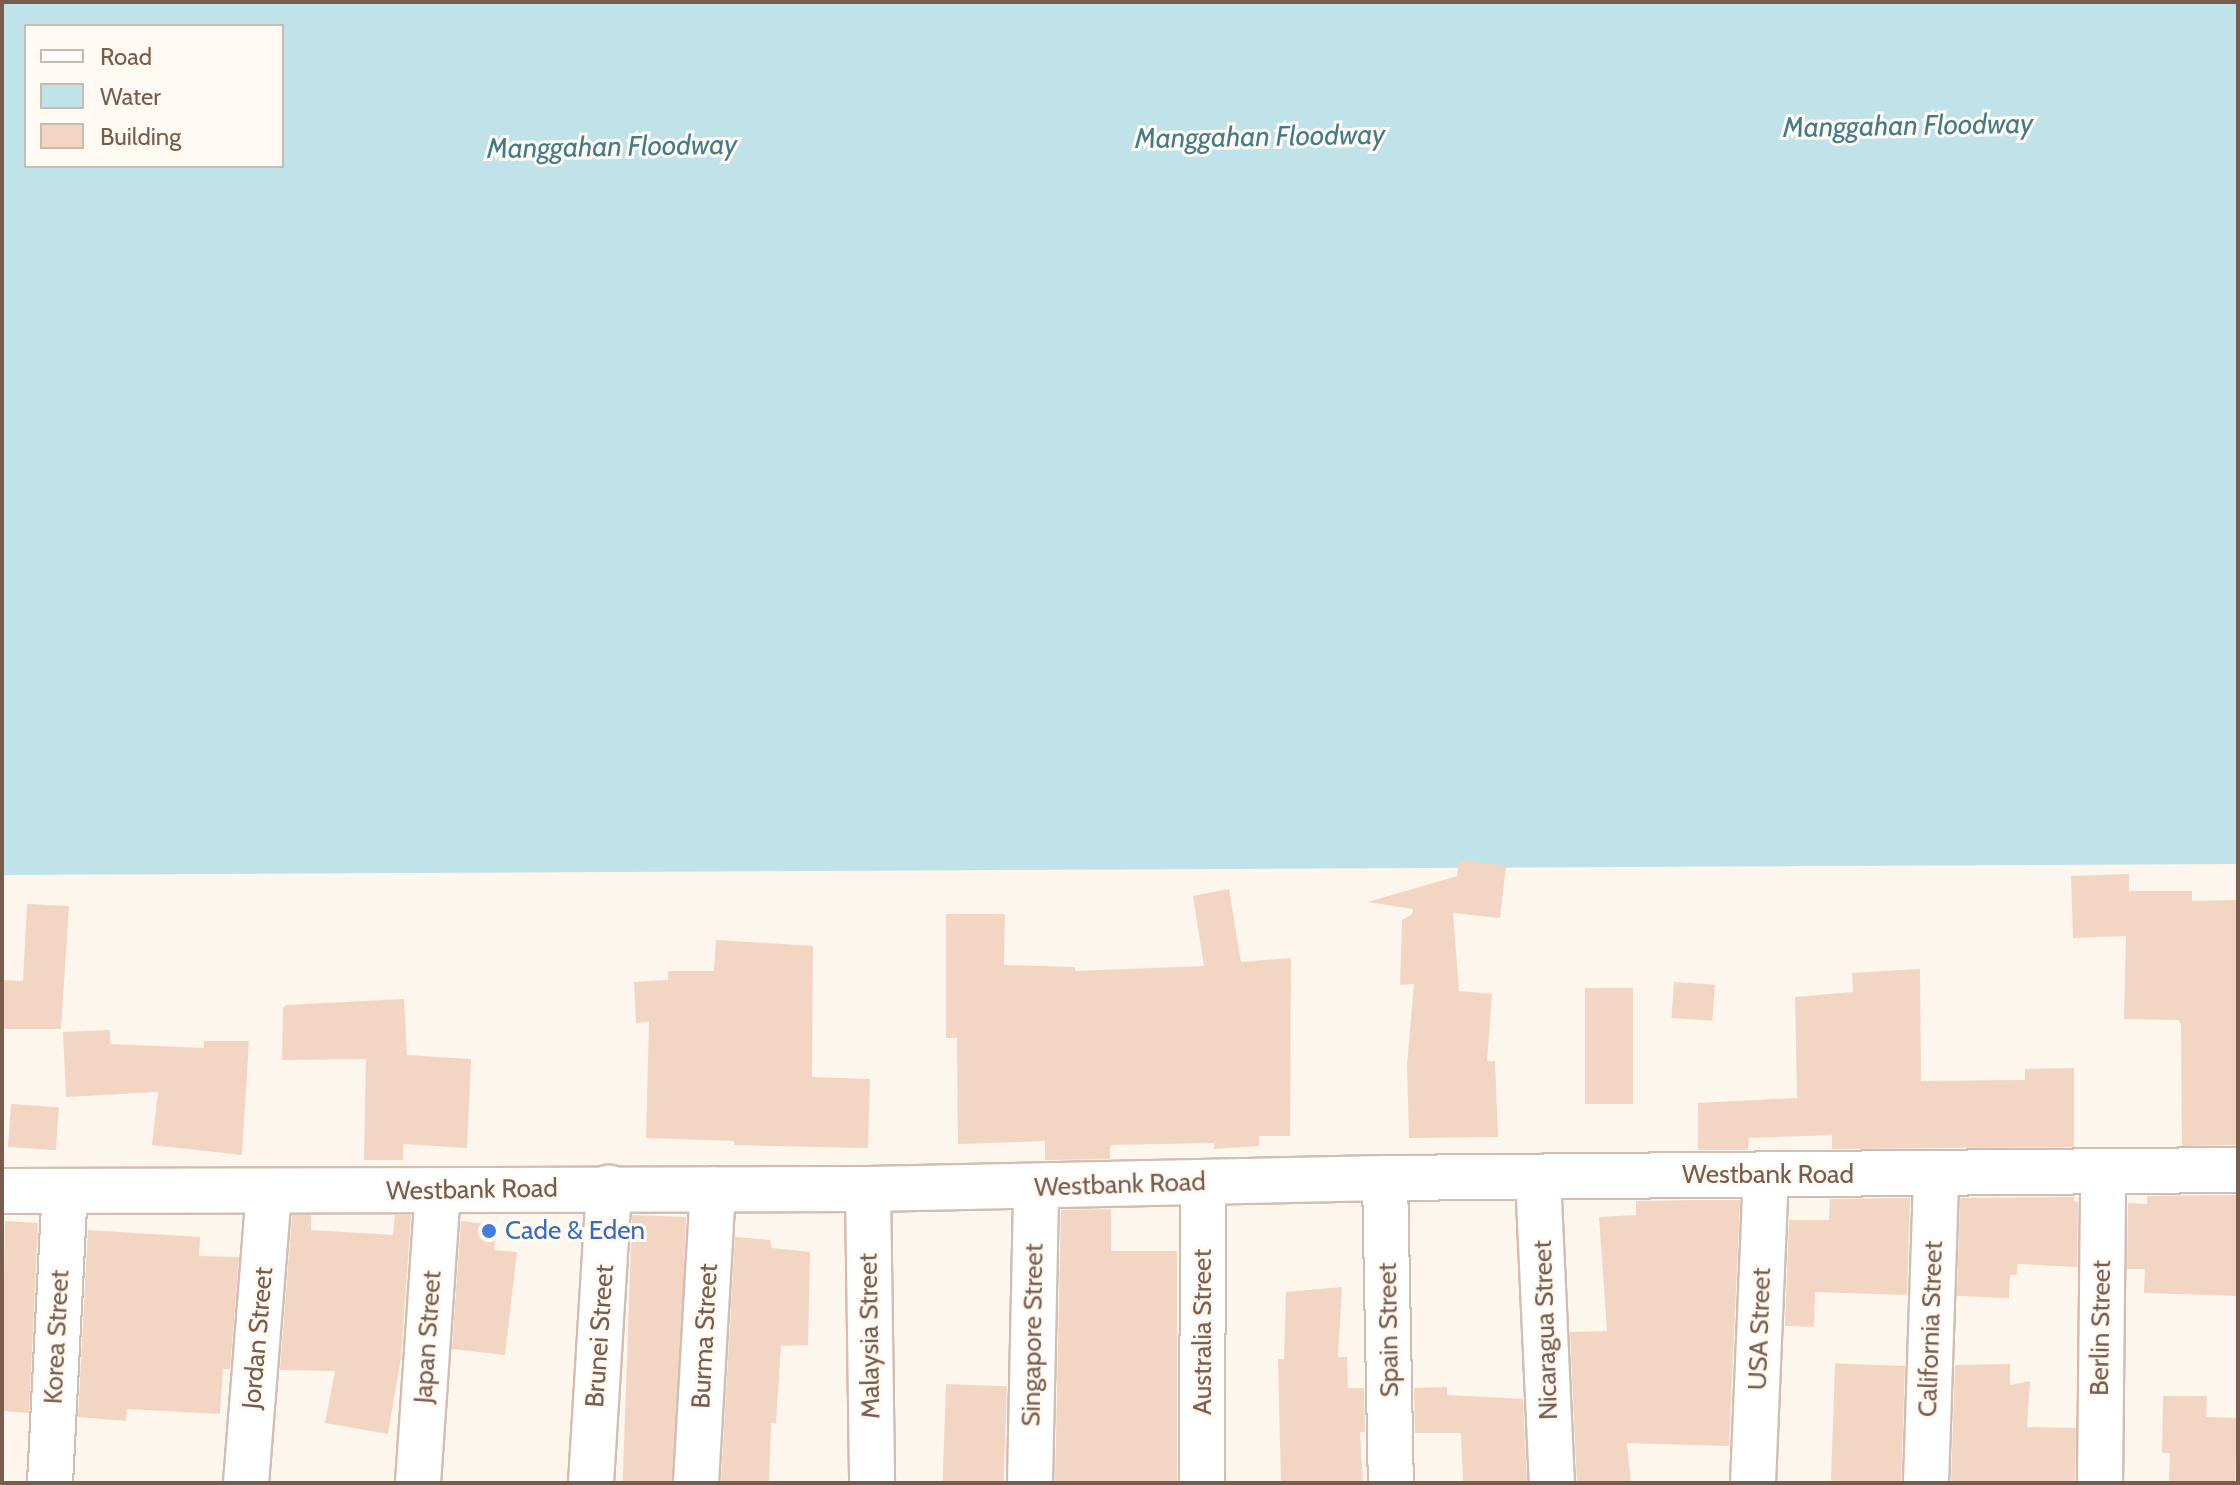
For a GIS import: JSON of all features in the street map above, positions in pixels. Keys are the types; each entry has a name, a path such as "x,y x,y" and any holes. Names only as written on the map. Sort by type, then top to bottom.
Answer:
{"street":[{"name":"Westbank Road","path":"2,1191 868,1189 1385,1178 2238,1170"},
{"name":"Berlin Street","path":"2100,1483 2103,1172"},
{"name":"California Street","path":"1926,1483 1936,1174"},
{"name":"USA Street","path":"1753,1483 1766,1175"},
{"name":"Nicaragua Street","path":"1538,1177 1552,1483"},
{"name":"Spain Street","path":"1385,1178 1391,1483"},
{"name":"Australia Street","path":"1202,1483 1203,1182"},
{"name":"Singapore Street","path":"1030,1483 1036,1187"},
{"name":"Brunei Street","path":"591,1483 609,1188"},
{"name":"Burma Street","path":"696,1483 713,1189"},
{"name":"Malaysia Street","path":"868,1189 872,1483"},
{"name":"Korea Street","path":"50,1483 65,1191"},
{"name":"Japan Street","path":"418,1483 438,1191"},
{"name":"Jordan Street","path":"246,1483 269,1192"}],"water":[{"name":"Manggahan Floodway","path":"2,2 2238,2 2238,864 2,875"}],"building":[{"path":"1459,860 1506,866 1500,918 1453,913 1459,991 1492,994 1487,1061 1495,1061 1498,1137 1409,1138 1407,1065 1414,984 1400,985 1402,920 1412,914 1413,909 1368,902 1457,876"},
{"path":"2129,874 2129,891 2192,891 2192,901 2238,900 2238,1145 2182,1146 2181,1024 2178,1020 2124,1019 2126,936 2073,938 2071,876"},
{"path":"1229,889 1241,962 1291,958 1290,1136 1259,1136 1259,1146 1214,1149 1214,1143 1110,1145 1110,1159 1045,1160 1045,1141 958,1144 957,1038 946,1038 946,914 1005,914 1004,965 1075,967 1075,971 1204,966 1193,896"},
{"path":"27,904 69,906 61,1029 2,1029 2,980 23,981"},
{"path":"716,940 813,946 812,1077 870,1079 868,1148 734,1145 734,1141 646,1138 649,1022 636,1023 634,982 668,980 668,971 714,971"},
{"path":"1920,969 1921,1081 2025,1080 2025,1069 2074,1068 2074,1147 1832,1149 1832,1135 1749,1138 1748,1150 1698,1150 1698,1103 1797,1098 1795,997 1853,992 1852,973"},
{"path":"1674,982 1715,985 1712,1021 1671,1018"},
{"path":"1585,988 1633,988 1633,1104 1585,1104"},
{"path":"404,999 407,1055 471,1059 467,1148 403,1144 403,1160 364,1160 366,1059 282,1060 283,1008 286,1005"},
{"path":"110,1030 110,1044 204,1048 204,1041 249,1041 242,1155 152,1145 158,1092 66,1097 63,1032"},
{"path":"11,1104 59,1107 56,1150 8,1147"},
{"path":"2238,1195 2238,1296 2144,1293 2145,1269 2127,1269 2128,1203 2147,1204 2147,1196"},
{"path":"2074,1197 2074,1201 2078,1202 2077,1267 2017,1264 2017,1275 2010,1275 2009,1298 1957,1296 1960,1198"},
{"path":"1910,1198 1907,1295 1815,1292 1814,1327 1785,1326 1789,1220 1829,1220 1830,1199"},
{"path":"1740,1200 1729,1446 1627,1443 1631,1483 1577,1483 1570,1332 1607,1331 1599,1217 1636,1215 1636,1201"},
{"path":"1111,1209 1111,1251 1177,1251 1177,1483 1055,1483 1061,1210"},
{"path":"292,1215 311,1215 311,1230 393,1235 395,1215 411,1215 401,1358 388,1434 325,1423 335,1371 280,1370"},
{"path":"632,1215 686,1217 677,1483 623,1483"},
{"path":"5,1221 38,1223 29,1413 2,1411"},
{"path":"461,1221 497,1225 494,1250 517,1252 505,1355 452,1349"},
{"path":"88,1230 200,1237 199,1256 239,1257 230,1369 223,1369 220,1414 127,1409 126,1421 78,1417"},
{"path":"735,1237 770,1240 772,1248 810,1252 808,1345 781,1346 776,1423 771,1423 769,1483 721,1481"},
{"path":"1342,1287 1338,1357 1347,1357 1348,1388 1364,1388 1365,1432 1360,1432 1363,1483 1281,1483 1278,1359 1284,1359 1286,1292"},
{"path":"1835,1364 1905,1366 1901,1483 1831,1480"},
{"path":"2010,1364 2010,1385 2030,1381 2027,1427 2076,1428 2075,1483 1951,1483 1955,1365"},
{"path":"946,1384 1007,1386 1004,1483 943,1483"},
{"path":"1447,1387 1447,1395 1523,1399 1527,1483 1463,1483 1461,1433 1415,1433 1414,1388"},
{"path":"2163,1396 2207,1396 2206,1417 2237,1418 2235,1483 2169,1483 2170,1453 2162,1453"}],"place":[{"name":"Cade & Eden","path":"489,1231"}]}
